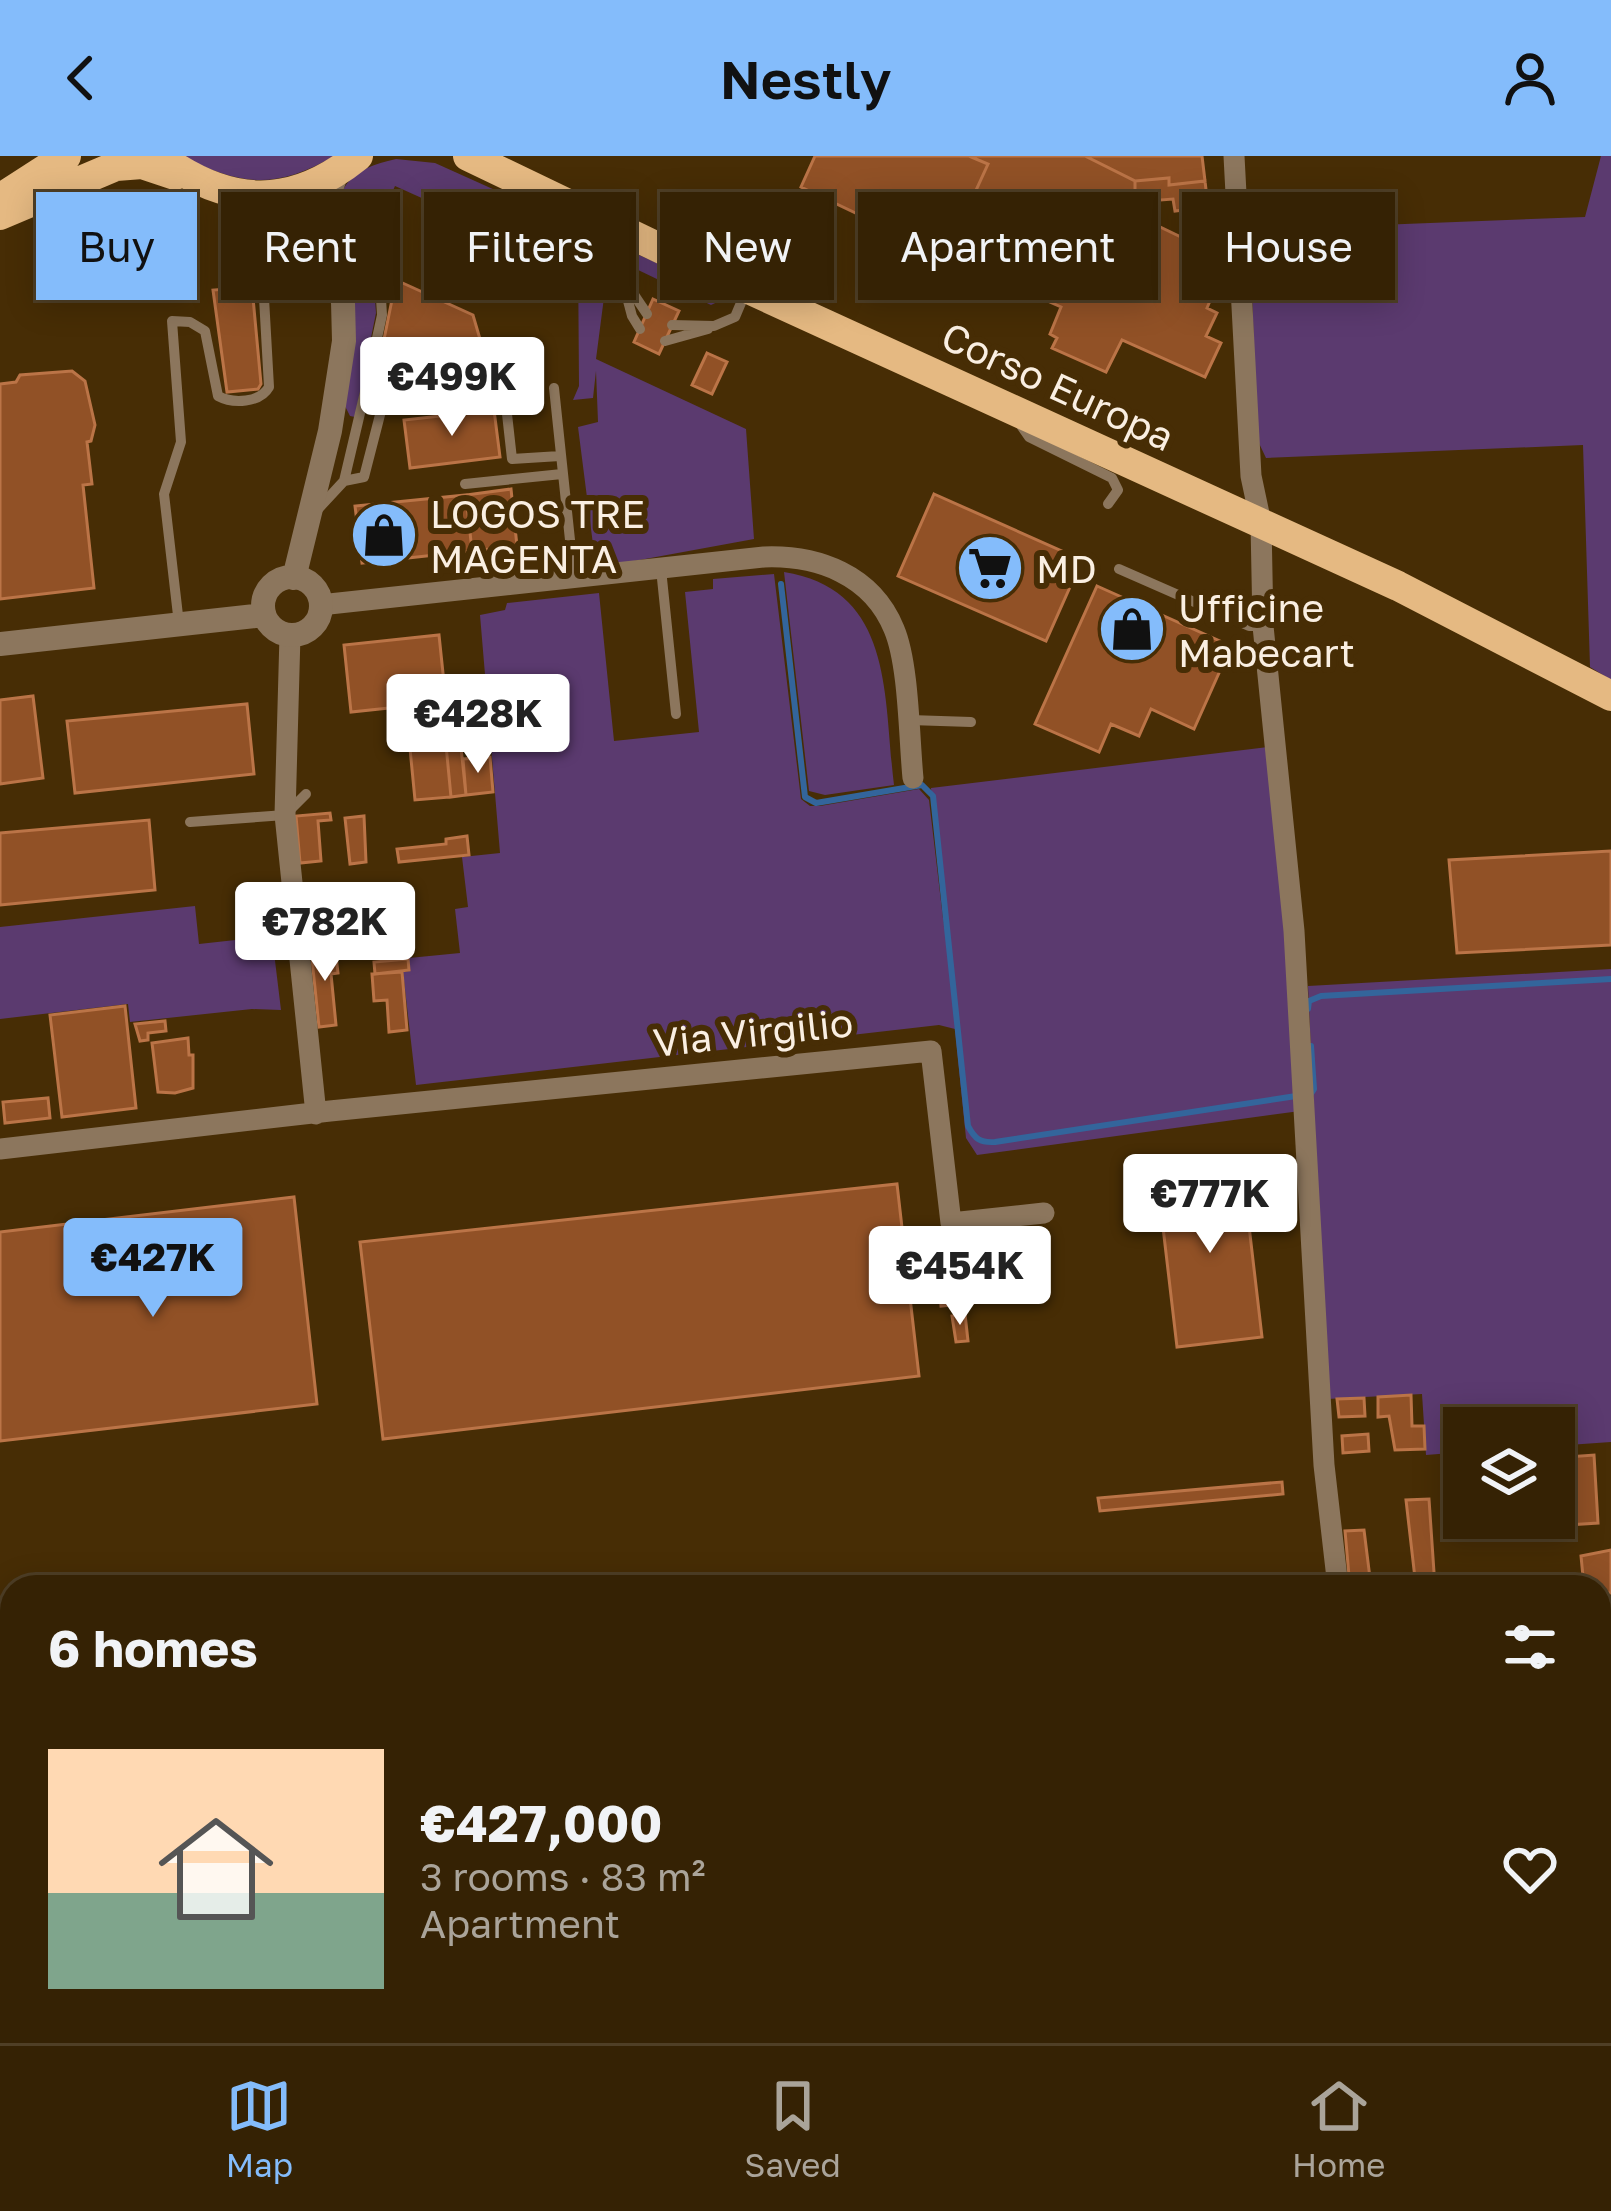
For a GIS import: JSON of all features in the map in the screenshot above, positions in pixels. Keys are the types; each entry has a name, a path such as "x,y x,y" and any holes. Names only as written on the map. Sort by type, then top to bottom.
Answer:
{"main road":[{"path":"0,199 66,156"},
{"path":"159,156 193,181"},
{"name":"Corso Europa","path":"468,156 543,192"},
{"path":"0,214 116,166 142,164 226,192"},
{"path":"289,192 306,188 348,164"},
{"name":"Corso Europa","path":"775,300 1398,586 1611,696"}],"street":[{"path":"1234,156 1251,476 1261,524 1263,626 1294,932 1324,1465 1337,1575"},
{"path":"332,192 348,164"},
{"path":"294,578 330,431 344,340 342,300"},
{"path":"320,605 796,556 824,562 860,583 895,629 913,778"},
{"path":"294,578 310,584 320,605 310,628 290,635 276,630 264,615 263,604 269,588 294,578"},
{"path":"0,644 264,615"},
{"path":"0,1149 316,1114 284,815 290,635"},
{"name":"Via Virgilio","path":"316,1114 931,1051 951,1223 1044,1213"}],"lane":[{"path":"636,297 647,314"},
{"path":"179,624 164,494 181,442 172,321 190,322 205,331 218,396 230,401 258,398 269,387 264,300"},
{"path":"309,519 344,481 382,300"},
{"path":"628,300 640,329"},
{"path":"665,341 692,336 735,317 748,300"},
{"path":"672,326 714,326"},
{"path":"367,382 518,367"},
{"path":"554,388 574,578"},
{"path":"344,481 364,477 381,411 390,400 498,391 505,396 512,459 560,456"},
{"path":"1006,404 1029,437 1112,478 1118,490 1108,504"},
{"path":"465,484 562,474"},
{"path":"661,569 676,714"},
{"path":"1119,569 1250,626 1263,626"},
{"path":"907,720 971,722"},
{"path":"190,822 284,815 306,794"}],"shaded area":[{"path":"182,156 334,156 294,175 258,180 222,173"},
{"path":"1601,156 1611,156 1611,680 1590,667 1583,445 1266,458 1257,439 1252,300 1395,300 1395,224 1585,217"},
{"path":"396,159 435,163 499,192 424,192 424,199 395,186 392,192 343,192 367,168"},
{"path":"636,254 660,264 660,280 636,269"},
{"path":"375,300 376,313 355,417 345,406 354,303"},
{"path":"578,300 604,300 596,359 746,429 754,539 596,568 578,427 598,422 596,371 593,398 573,400 579,386"},
{"path":"784,572 820,583 846,600 865,624 884,684 894,785 825,795 809,791"},
{"path":"774,574 801,799 820,806 919,789 929,800 944,927 931,788 1268,747 1300,1111 977,1155 966,1138 955,1029 939,1025 416,1085 403,972 409,971 409,958 460,953 455,909 468,907 462,857 500,853 480,615 505,610 507,603 599,593 614,741 699,732 685,592 713,589 713,579"},
{"path":"195,906 199,944 272,936 281,1010 130,1022 128,1004 0,1019 0,927"},
{"path":"1611,969 1611,1442 1575,1445 1575,1407 1443,1407 1443,1454 1426,1455 1422,1394 1327,1399 1308,986"}],"building":[{"path":"815,156 969,156 988,164 975,192 858,192 858,214 834,203 834,192 801,187"},
{"path":"969,156 1085,156 1135,181 1135,192 975,192 988,164"},
{"path":"1085,156 1202,156 1205,181 1169,185 1169,178 1135,181"},
{"path":"1169,178 1169,185 1205,181 1206,192 1182,192 1182,210 1175,211 1173,199 1158,200 1158,192 1135,192 1135,181"},
{"path":"1158,226 1182,238 1182,300 1210,300 1207,308 1217,313 1206,336 1221,343 1205,377 1122,340 1106,372 1052,348 1057,338 1050,334 1061,307 1045,300 1158,300"},
{"path":"400,282 424,293 424,300 440,300 473,315 487,363 377,374 392,300 400,300"},
{"path":"221,289 221,300 253,300 258,389 227,392 213,290"},
{"path":"653,299 679,311 659,354 634,342"},
{"path":"707,353 727,362 712,394 692,385"},
{"path":"72,371 85,381 95,425 87,442 92,484 83,485 94,588 0,599 0,384 16,382 20,375"},
{"path":"494,410 500,457 410,468 404,420"},
{"path":"511,489 517,546 472,551 466,495"},
{"name":"MD","path":"934,494 1082,560 1046,641 898,576"},
{"path":"466,495 472,551 362,563 355,506"},
{"path":"1097,586 1231,646 1194,729 1151,709 1139,736 1111,724 1099,752 1035,724"},
{"path":"439,635 446,702 351,712 344,645"},
{"path":"33,696 43,778 0,784 0,700"},
{"path":"247,704 254,774 75,793 67,721"},
{"path":"455,723 466,795 451,797 444,724"},
{"path":"444,724 451,797 415,800 408,728"},
{"path":"490,757 493,792 466,795 463,759"},
{"path":"330,813 331,820 318,821 321,861 300,863 296,816"},
{"path":"364,816 366,862 350,864 345,818"},
{"path":"149,820 155,890 0,905 0,833"},
{"path":"467,836 469,855 399,862 397,849 446,844 446,839"},
{"path":"1611,851 1611,945 1457,953 1449,860"},
{"path":"333,884 336,919 308,921 305,887"},
{"path":"400,898 402,916 372,919 370,901"},
{"path":"335,947 338,973 331,974 336,1025 319,1027 311,949"},
{"path":"408,959 409,970 375,974 374,962"},
{"path":"402,972 407,1030 389,1032 387,1000 374,1001 372,974"},
{"path":"125,1006 136,1108 62,1117 50,1015"},
{"path":"165,1021 166,1031 148,1033 148,1040 140,1041 135,1024"},
{"path":"188,1038 193,1088 158,1092 152,1043"},
{"path":"48,1098 50,1118 5,1123 3,1102"},
{"path":"1242,1166 1262,1337 1177,1347 1157,1176"},
{"path":"897,1184 919,1376 383,1439 360,1242"},
{"path":"294,1197 317,1404 0,1441 0,1232"},
{"path":"972,1290 973,1303 941,1306 940,1294"},
{"path":"965,1314 968,1341 956,1342 952,1316"},
{"path":"1411,1395 1412,1426 1424,1426 1425,1449 1395,1450 1389,1416 1378,1417 1378,1397"},
{"path":"1364,1398 1365,1416 1339,1417 1337,1399"},
{"path":"1368,1434 1369,1451 1343,1453 1342,1436"},
{"path":"1594,1455 1598,1523 1575,1524 1575,1456"},
{"path":"1282,1482 1283,1494 1100,1511 1098,1498"},
{"path":"1429,1499 1434,1575 1415,1575 1406,1500"},
{"path":"1364,1530 1370,1575 1349,1575 1345,1531"},
{"path":"1611,1550 1611,1575 1583,1575 1581,1556"}],"waterway":[{"path":"781,584 805,797 816,803 922,785 933,796 968,1126 976,1137 995,1142 1296,1096"},
{"path":"1308,1009 1309,1001 1321,996 1611,979"},
{"path":"1310,1095 1314,1089 1311,1046"}],"place":[{"name":"LOGOS TRE MAGENTA","path":"384,535"},
{"name":"MD","path":"990,568"},
{"name":"Ufficine Mabecart","path":"1132,629"}]}
